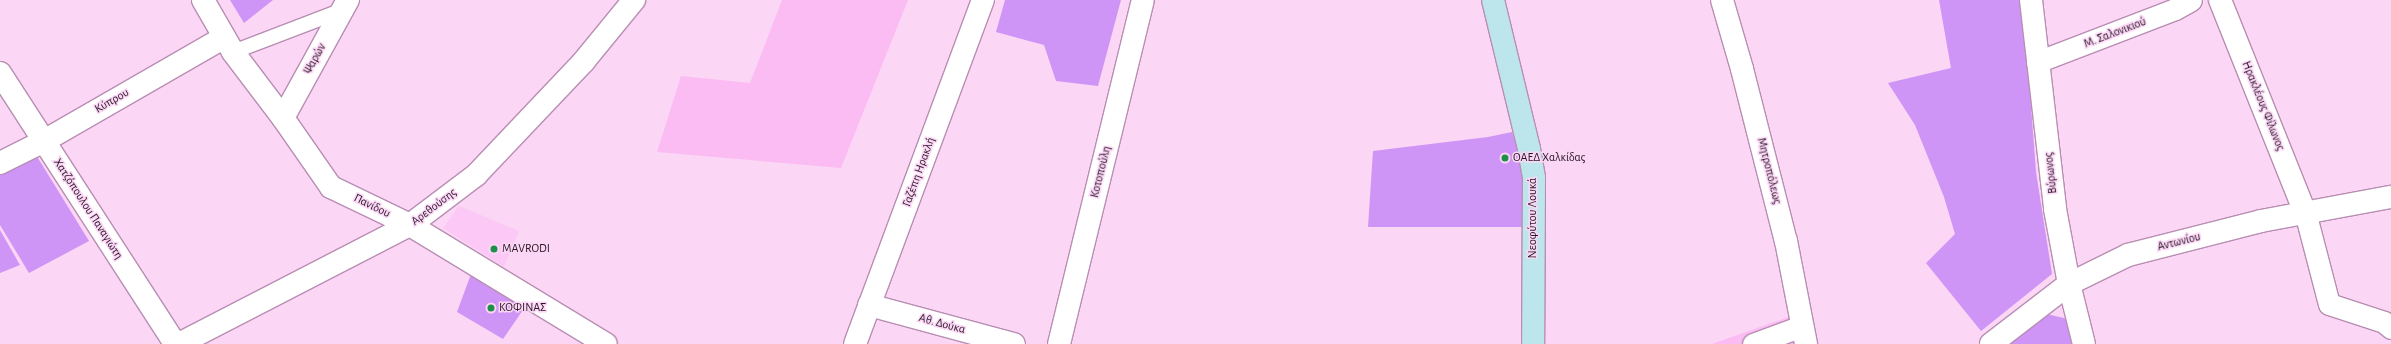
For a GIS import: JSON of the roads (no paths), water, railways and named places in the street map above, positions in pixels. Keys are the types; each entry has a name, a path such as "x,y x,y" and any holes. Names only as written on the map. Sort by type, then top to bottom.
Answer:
{"main road":[{"name":"Νεοφύτου Λουκά","path":"1493,0 1529,149 1534,178 1533,344"}],"street":[{"name":"Πανίδου","path":"203,0 228,45 283,118 331,187 410,225 595,341"},
{"name":"Αρεθούσης","path":"179,344 410,225 476,175 584,61 634,0"},
{"name":"Γαζέπη Ηρακλή","path":"855,344 982,0"},
{"name":"Κοτοπούλη","path":"1059,344 1143,0"},
{"name":"Μητροπόλεως","path":"1722,0 1742,69 1786,241 1804,335"},
{"name":"Βύρωνος","path":"2031,0 2055,209 2069,284 2084,344"},
{"name":"Μ. Σαλονικιού","path":"2037,62 2175,9 2191,0"},
{"name":"Ηρακλέους Φίλωνος","path":"2220,0 2305,212"},
{"name":"Ψαρών","path":"283,118 345,5"},
{"name":"Κύπρου","path":"0,163 228,45"},
{"name":"Χατζόπουλου Παναγιώτη","path":"0,73 175,344"},
{"name":"Αντωνίου","path":"1991,344 2069,284 2128,255 2261,221 2391,197"},
{"path":"2305,212 2329,304 2384,322 2391,328"},
{"name":"Αθ. Δούκα","path":"869,305 1014,344"},
{"path":"1753,344 1804,335"}],"lane":[{"path":"228,45 345,5"}],"place":[{"name":"ΟΑΕΔ Χαλκίδας","path":"1505,158"},
{"name":"MAVRODI","path":"494,249"},
{"name":"ΚΟΦΙΝΑΣ","path":"491,308"}]}
